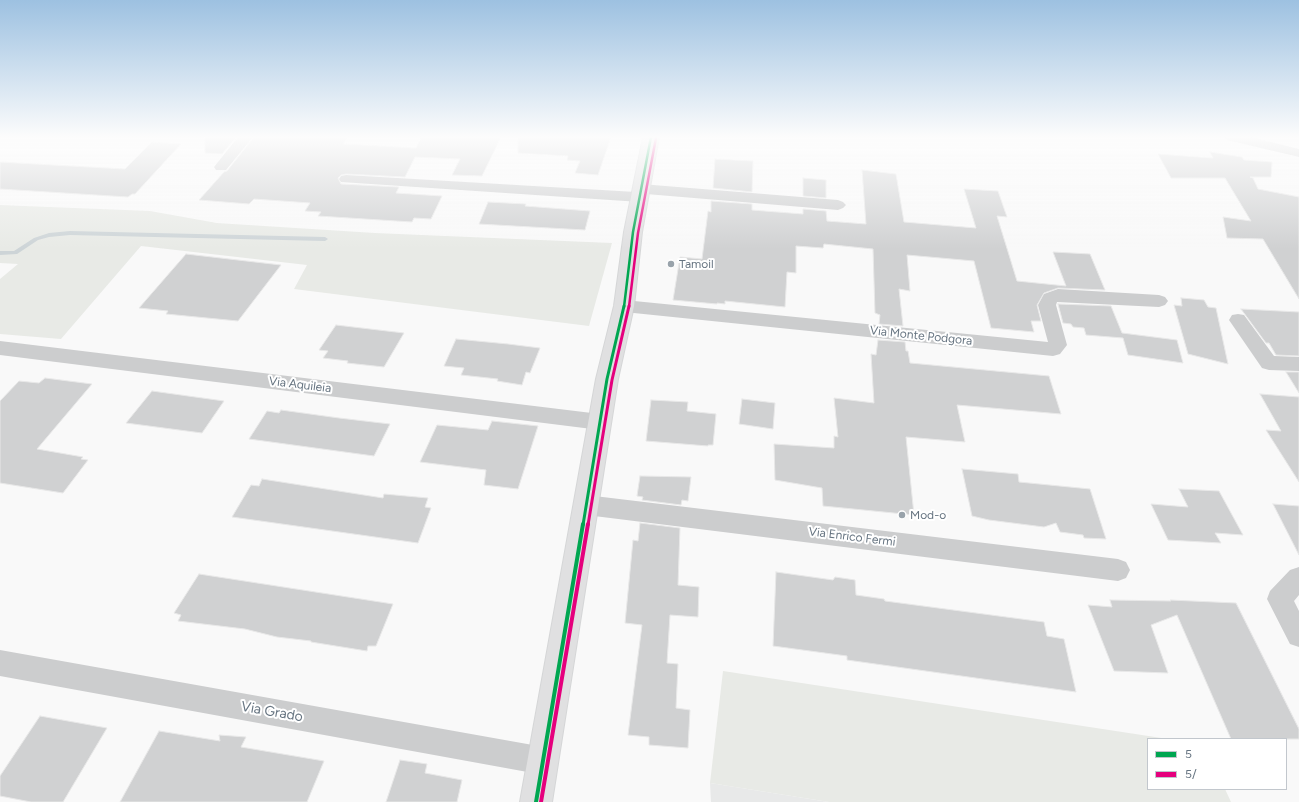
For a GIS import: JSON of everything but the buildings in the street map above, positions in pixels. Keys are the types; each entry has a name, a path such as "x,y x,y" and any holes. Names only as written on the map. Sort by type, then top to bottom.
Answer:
{"street":[{"path":"536,802 607,380 624,306 633,232 644,174"},
{"path":"346,179 640,193 838,205"},
{"name":"Via Monte Podgora","path":"624,306 1053,348 1058,345 1047,305 1050,298 1058,295 1159,301"},
{"path":"1238,320 1269,363 1299,364"},
{"name":"Via Aquileia","path":"0,348 600,422"},
{"name":"Via Enrico Fermi","path":"586,505 1118,570"},
{"path":"1299,578 1279,599 1299,635"},
{"name":"Via Grado","path":"0,663 544,761"}],"shaded area":[{"path":"0,205 150,211 217,223 375,233 612,243 589,326 294,289 307,265 141,246 61,339 0,334 0,279 18,264 0,263"},
{"path":"723,671 1161,738 1147,738 1147,790 1225,790 1231,802 829,802 710,783"},
{"path":"710,783 829,802 711,802"}],"waterway":[{"path":"0,253 15,253 36,239 49,235 70,233 325,239"}],"transit line":[{"name":"5","path":"536,802 607,379 624,306 633,232 644,174"},
{"name":"5/","path":"541,802 612,380 629,307 638,233 649,174"}],"place":[{"name":"Tamoil","path":"671,264"},
{"name":"Mod-o","path":"902,515"}]}
